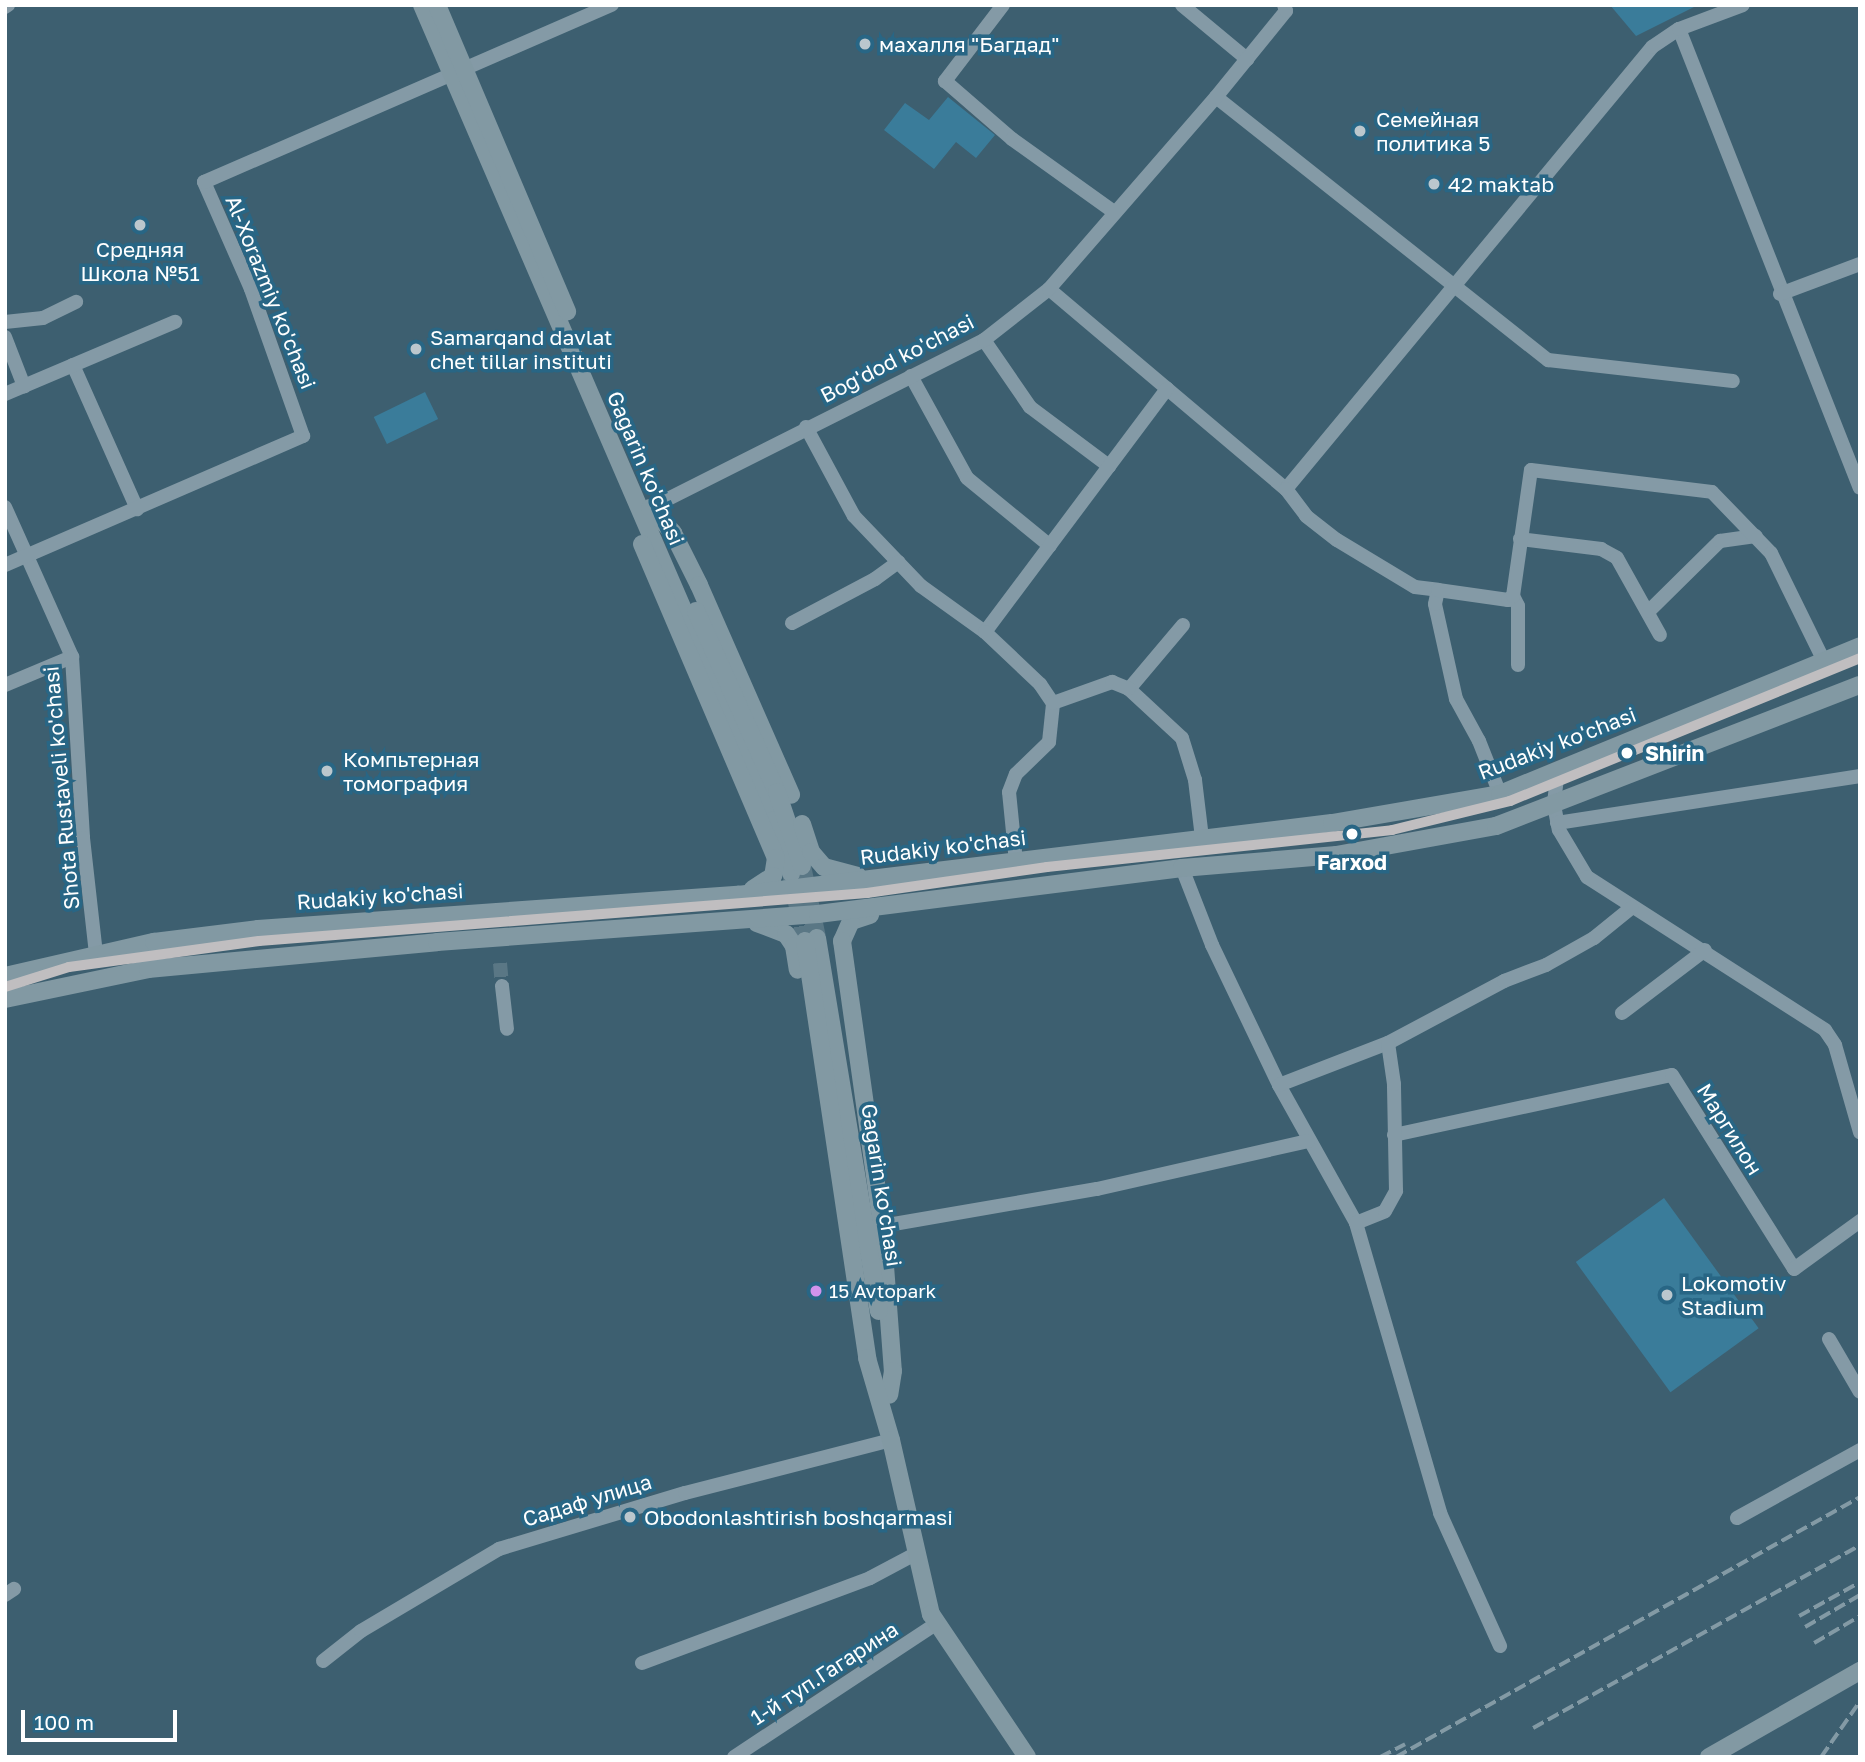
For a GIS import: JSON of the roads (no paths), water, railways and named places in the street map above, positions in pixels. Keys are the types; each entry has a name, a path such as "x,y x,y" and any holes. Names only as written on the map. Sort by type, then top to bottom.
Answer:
{"main road":[{"name":"Gagarin ko'chasi","path":"422,5 459,74 645,510 777,792 797,870"},
{"name":"Gagarin ko'chasi","path":"437,5 459,74"},
{"path":"645,510 673,533 699,585 760,718 815,858 831,870 878,879"},
{"path":"645,510 643,547 661,595 776,858 769,881 738,895"},
{"name":"Rudakiy ko'chasi","path":"5,976 96,954 258,929 738,895 1332,823 1500,794 1860,646"},
{"path":"5,999 148,969 908,904 1182,868 1336,855 1556,814 1860,685"},
{"path":"960,869 961,896"},
{"path":"736,920 777,927 794,946 854,1330 864,1374 884,1397 893,1371 882,1226 842,933 851,921 908,904"},
{"path":"555,906 557,933"},
{"name":"Gagarin ko'chasi","path":"811,939 867,1358 884,1397 891,1440 931,1614 1027,1757"},
{"path":"1709,1757 1860,1671"}],"street":[{"name":"Al-Xorazmiy ko'chasi","path":"5,565 303,436 251,289 204,182 459,74 612,5"},
{"path":"1003,5 945,81 1012,139 1114,212"},
{"path":"1182,5 1247,59"},
{"name":"Bog'dod ko'chasi","path":"645,510 984,340 1049,289 1216,97 1286,11 1284,5"},
{"path":"1286,489 1451,285 1652,47 1679,29 1743,5"},
{"path":"1679,29 1780,294 1860,488"},
{"path":"1216,97 1548,360 1732,381"},
{"path":"1780,294 1860,264"},
{"path":"1049,289 1286,489 1306,516 1337,540 1415,587 1508,600 1513,596"},
{"path":"5,322 43,318 76,302"},
{"path":"5,394 175,321"},
{"path":"5,337 24,387"},
{"path":"984,340 1030,407 1109,467"},
{"path":"73,365 136,509"},
{"path":"911,376 967,478 1050,546"},
{"path":"985,632 1167,389"},
{"path":"806,427 854,516 921,586 985,632 1040,684 1053,703 1048,742 1016,774 1009,792 1016,862"},
{"path":"1518,665 1518,606 1513,596 1528,481 1531,470 1539,468 1712,492 1756,536 1784,576 1824,661"},
{"name":"Shota Rustaveli ko'chasi","path":"5,507 72,657 83,838 96,954"},
{"path":"1650,611 1720,541 1756,536"},
{"path":"1520,539 1601,549 1617,558 1650,611 1660,635"},
{"path":"792,623 874,579 898,562"},
{"path":"1438,590 1435,604 1455,699 1479,741 1500,794"},
{"path":"1129,689 1183,625"},
{"path":"5,685 72,657"},
{"path":"1053,703 1112,682 1129,689 1182,738 1195,780 1202,838"},
{"path":"1558,770 1556,814 1573,859 1587,877 1631,908 1705,950 1825,1030 1835,1045 1860,1132"},
{"path":"1556,814 1860,776"},
{"path":"1182,868 1212,945 1279,1085 1356,1223 1440,1513 1500,1646"},
{"path":"1279,1085 1388,1043 1504,981 1546,965 1594,938 1631,908"},
{"path":"1622,1013 1705,950"},
{"path":"502,986 507,1028"},
{"path":"1356,1223 1385,1211 1396,1191 1394,1084 1388,1043"},
{"name":"Маргилон","path":"1394,1135 1672,1075 1794,1269 1860,1221"},
{"path":"882,1226 1097,1189 1308,1141"},
{"path":"1829,1339 1860,1392"},
{"name":"Садаф улица","path":"323,1661 361,1631 499,1549 685,1493 891,1440"},
{"path":"1737,1518 1860,1450"},
{"path":"642,1663 870,1578 917,1553"},
{"name":"1-й туп.Гагарина","path":"734,1757 937,1623"}],"tunnel":[{"path":"802,866 817,938"},
{"path":"791,873 805,941"},
{"path":"500,963 502,986"}],"railway":[{"path":"1396,1757 1860,1497"},
{"path":"1533,1728 1860,1545"},
{"path":"1799,1616 1860,1582"},
{"path":"1805,1627 1860,1595"},
{"path":"1814,1643 1860,1616"},
{"path":"1821,1757 1860,1701"},
{"path":"1380,1757 1405,1744"}],"place":[{"name":"махалля \"Багдад\"","path":"865,44"},
{"name":"Семейная политика 5","path":"1360,131"},
{"name":"42 maktab","path":"1434,184"},
{"name":"Средняя Школа №51","path":"140,225"},
{"name":"Samarqand davlat chet tillar instituti","path":"416,349"},
{"name":"Shirin","path":"1627,753"},
{"name":"Компьтерная томография","path":"327,771"},
{"name":"Farxod","path":"1352,834"},
{"name":"15 Avtopark","path":"816,1291"},
{"name":"Lokomotiv Stadium","path":"1667,1295"},
{"name":"Obodonlashtirish boshqarmasi","path":"630,1517"}]}
